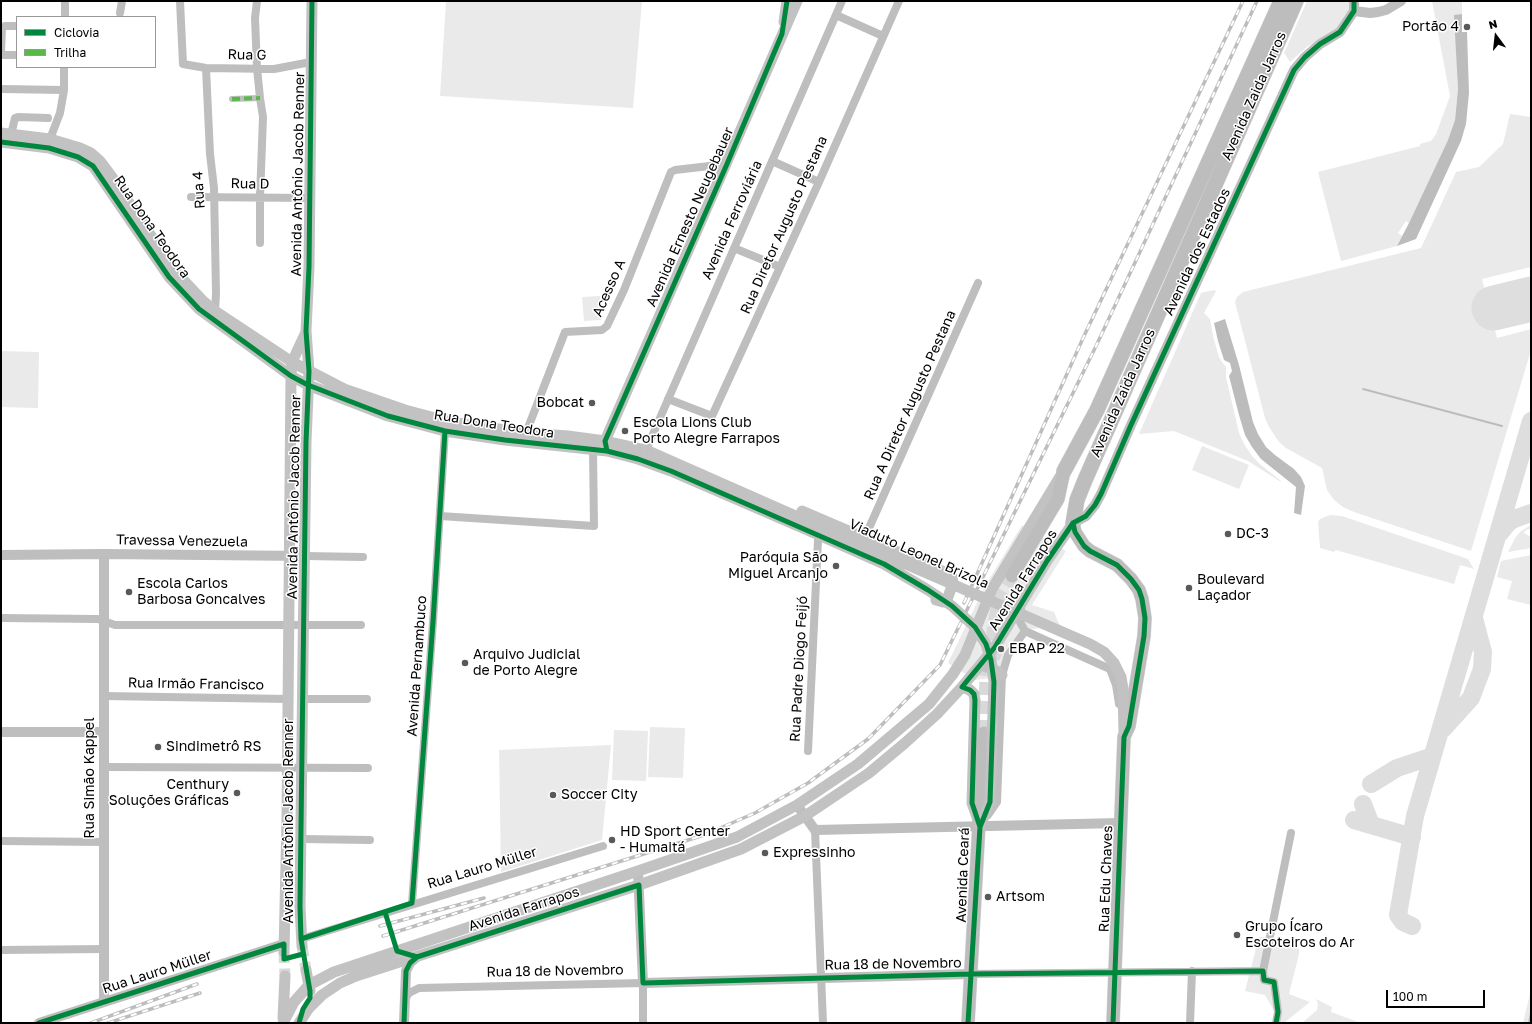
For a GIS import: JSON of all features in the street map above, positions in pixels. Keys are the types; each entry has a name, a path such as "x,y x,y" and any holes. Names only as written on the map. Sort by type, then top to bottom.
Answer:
{"highway":[{"name":"Avenida Zaida Jarros","path":"1064,471 1101,403 1281,1"},
{"name":"Avenida Zaida Jarros","path":"1073,523 1077,500 1084,480 1296,1"}],"main road":[{"name":"Avenida Antônio Jacob Renner","path":"301,943 300,906 302,839 303,625 306,442 309,372 306,331 309,267 312,1"},
{"name":"Avenida Ernesto Neugebauer","path":"782,34 787,1"},
{"name":"Avenida Ernesto Neugebauer","path":"606,446 797,1"},
{"name":"Rua Dona Teodora","path":"6,134 50,139 80,148 90,153 100,161 112,177 173,269 215,311 292,362 344,389 388,416 593,450 606,446 646,450 765,502 815,532"},
{"name":"Rua Dona Teodora","path":"1,142 49,148 78,157 94,166 169,277 199,309 291,376 326,393 365,402"},
{"name":"Avenida Antônio Jacob Renner","path":"284,948 287,820 291,376 292,362 306,331"},
{"path":"307,406 312,400 326,393"},
{"name":"Rua Dona Teodora","path":"448,426 582,438 670,471 815,532"},
{"path":"291,443 306,442"},
{"name":"Avenida Farrapos","path":"1012,576 1058,499 1064,471"},
{"name":"Avenida Farrapos","path":"283,1023 294,1002 309,985 334,972 737,837 797,805 858,764 929,704 953,674 965,655 992,589 1064,471"},
{"path":"290,485 306,485"},
{"path":"765,502 791,506 949,574 952,577 953,583 948,597 942,602 939,602 886,570 815,532"},
{"name":"Avenida Farrapos","path":"300,1020 322,995 340,983 639,885 741,849 805,816 869,773 937,714 962,687 996,647 1022,602 1073,523"},
{"path":"1073,523 1075,532 1084,546 1090,551 1117,565 1125,572 1139,590 1142,599 1145,618 1144,636 1129,726 1124,734"},
{"name":"Viaduto Leonel Brizola","path":"815,532 1090,644 1104,652 1114,663 1123,689 1124,734"},
{"name":"Viaduto Leonel Brizola","path":"815,532 884,564 928,590 952,606 975,627 986,644 992,660 994,682 990,802 980,827"},
{"path":"288,656 303,656"},
{"path":"979,666 992,668 1002,675"},
{"name":"Avenida Ceará","path":"962,687 970,690 974,694 975,700 972,803 980,827"},
{"name":"Avenida Ceará","path":"968,1023 984,733"},
{"name":"Rua Edu Chaves","path":"1113,1023 1124,734"},
{"path":"287,792 294,796 302,793"},
{"path":"287,820 294,816 298,817 302,821"},
{"path":"284,905 300,906"},
{"path":"300,1020 310,998 306,970 313,973 334,972"},
{"path":"283,1023 284,976"}],"street":[{"path":"65,1 65,16"},
{"path":"120,13 122,1"},
{"name":"Rua G","path":"180,1 183,64 206,68 274,69 311,62"},
{"path":"257,1 255,18 257,68 263,117 260,242"},
{"name":"Avenida Ferroviária","path":"646,450 842,1"},
{"name":"Rua Diretor Augusto Pestana","path":"668,399 712,416 819,182 899,1"},
{"path":"1354,6 1370,13 1386,10 1401,1"},
{"name":"Avenida dos Estados","path":"1073,523 1086,516 1095,505 1101,494 1134,418 1294,70 1305,57 1320,44 1340,32 1354,6"},
{"path":"836,15 883,36"},
{"path":"16,26 2,27 1,52 3,55 16,55"},
{"path":"50,139 60,113 64,90 64,68"},
{"name":"Rua 4","path":"206,68 210,154 214,197 215,311"},
{"path":"1,89 64,90"},
{"path":"232,99 260,98"},
{"path":"6,134 15,118 48,118"},
{"path":"772,161 819,182"},
{"name":"Acesso A","path":"526,433 565,332 602,330 607,326 624,290 671,172 675,170 727,164"},
{"name":"Rua D","path":"191,197 309,198"},
{"path":"734,248 780,267"},
{"name":"Rua A Diretor Augusto Pestana","path":"865,537 978,283"},
{"name":"Avenida Pernambuco","path":"412,903 440,516 448,426"},
{"path":"440,516 594,526 593,450 591,445 582,438"},
{"name":"Rua Padre Diogo Feijó","path":"808,751 815,532"},
{"name":"Travessa Venezuela","path":"1,555 104,554 363,557"},
{"name":"Rua Simão Kappel","path":"104,554 104,1002"},
{"path":"1022,602 1020,622 1025,631"},
{"path":"1,618 98,619 115,625 361,625"},
{"name":"Rua Edu Chaves","path":"1025,631 1110,669 1116,685 1121,726 1124,734"},
{"name":"Avenida Ceará","path":"980,827 997,802 1002,675 1008,655 1025,631"},
{"name":"Rua Irmão Francisco","path":"104,696 288,698"},
{"path":"302,699 367,698"},
{"path":"1,732 104,732"},
{"path":"104,767 368,768"},
{"path":"797,805 815,830 823,1023"},
{"path":"815,830 1120,823"},
{"path":"1276,1023 1278,1012 1274,982 1264,980 1263,971 1291,833"},
{"path":"302,839 370,840"},
{"path":"1,841 104,842"},
{"name":"Rua Lauro Müller","path":"301,943 412,903 603,846"},
{"path":"638,871 643,983 643,1023"},
{"name":"Rua Lauro Müller","path":"39,1023 284,948"},
{"path":"1,950 104,949"},
{"path":"404,1023 406,971 410,963 417,957"},
{"path":"1190,1023 1192,971"},
{"name":"Rua 18 de Novembro","path":"405,999 409,993 418,988 970,974 1263,971"}],"shaded area":[{"path":"446,1 642,1 633,108 440,96"},
{"path":"1307,1 1349,1 1350,14 1334,34 1308,46 1290,62 1284,53"},
{"path":"1432,1 1462,1 1462,14 1455,15 1458,89 1455,120 1448,140 1409,223 1406,221 1398,233 1402,236 1397,246 1341,261 1318,172 1420,146 1420,144 1431,141 1436,134 1450,96"},
{"path":"1462,14 1462,32 1467,32 1469,93 1466,124 1461,141 1416,239 1397,246 1448,140 1455,120 1458,89 1454,15"},
{"path":"1510,114 1531,117 1531,267 1482,279 1497,338 1531,329 1531,350 1471,551 1343,507 1334,500 1327,490 1322,468 1286,448 1279,442 1265,418 1235,302 1237,297 1243,292 1421,248 1456,172 1479,167 1503,144"},
{"path":"1214,290 1216,291 1204,313 1210,319 1219,357 1226,367 1226,377 1239,433 1252,456 1281,482 1248,461 1174,431 1139,434 1201,293"},
{"path":"600,296 601,320 584,321 582,297"},
{"path":"1225,319 1239,365 1253,422 1258,434 1266,447 1294,469 1301,477 1305,486 1301,515 1294,513 1296,487 1261,459 1245,435 1229,376 1232,371 1230,363 1224,360 1214,323"},
{"path":"2,351 39,352 38,408 1,407"},
{"path":"1202,446 1249,465 1239,489 1192,470"},
{"path":"1330,515 1342,516 1468,559 1474,569 1460,565 1454,584 1336,550 1334,552 1320,548 1318,522 1320,519"},
{"path":"1022,525 1066,551 1032,605 1054,612 1060,626 1023,630 1009,645 1002,662 1000,677 975,680 948,663 984,588"},
{"path":"1531,525 1531,530 1528,529 1524,533 1531,537 1531,548 1508,552 1515,538 1521,531"},
{"path":"1531,555 1531,605 1507,599 1512,581 1497,577 1501,561"},
{"path":"650,727 685,728 683,778 648,777"},
{"path":"614,730 648,731 646,781 612,780"},
{"name":"Soccer City","path":"611,745 602,840 501,872 499,750"},
{"path":"1259,937 1271,937 1299,949 1289,994 1310,1002 1284,1023 1281,1023 1265,995 1245,991"},
{"path":"1531,990 1531,1023 1523,1023"},
{"path":"1316,999 1332,1007 1331,1012 1361,1023 1302,1023 1317,1010 1318,1004"}],"waterway":[{"path":"1363,389 1502,426"},
{"path":"1529,1023 1531,1013"}],"taxiway":[{"path":"1412,926 1403,922 1398,915 1415,816 1531,421"},
{"path":"1499,534 1508,523 1514,519 1531,513"},
{"path":"1443,729 1471,698 1482,669 1483,652 1474,618"},
{"path":"1371,784 1397,768 1430,757 1434,752"},
{"path":"1363,804 1371,825"},
{"path":"1354,820 1412,837"}],"runway":[{"path":"1494,308 1531,299"}],"tunnel":[{"path":"984,733 986,676 996,651 993,632 996,613 999,597 1012,576"},
{"path":"302,946 306,970"},
{"path":"284,952 285,976"}],"railway":[{"path":"964,603 1084,336 1243,1"},
{"path":"383,936 704,835 755,813 808,783 868,739 940,665 1097,344 1257,1"},
{"path":"380,926 484,898"},
{"path":"91,1023 197,984"},
{"path":"108,1023 200,993"}],"marked path":[{"path":"232,99 260,98"}],"cycle path":[{"path":"299,1023 303,1009 310,998 301,939 300,906 306,442 309,371 306,331 309,267 312,1"},
{"path":"607,451 605,441 727,164 782,34 787,1"},
{"path":"1073,523 1086,516 1095,505 1101,494 1131,425 1294,70 1305,57 1320,44 1340,32 1354,11 1354,1"},
{"path":"1,142 49,148 78,157 93,166 169,277 199,309 291,376 308,385 388,416 445,431 505,440 607,451 638,459 671,471 884,564 952,606 975,627 986,644 991,660 994,682 990,802 980,827"},
{"path":"301,939 412,903 433,622 445,431"},
{"path":"1073,523 1075,532 1084,546 1090,551 1117,565 1131,579 1139,590 1145,618 1144,636 1129,726 1124,737 1113,1023"},
{"path":"968,1023 980,827 972,803 975,700 974,694 970,690 962,687 995,647 1047,561 1073,523"},
{"path":"404,1023 406,971 410,963 417,957 639,885 643,983 970,974 1263,971 1264,980 1274,982 1278,1012 1276,1023"},
{"path":"385,912 397,951 417,957"},
{"path":"39,1023 284,944 284,959 303,954"}],"place":[{"name":"Portão 4","path":"1467,27"},
{"name":"Bobcat","path":"592,403"},
{"name":"Escola Lions Club Porto Alegre Farrapos","path":"625,431"},
{"name":"DC-3","path":"1228,534"},
{"name":"Paróquia São Miguel Arcanjo","path":"836,566"},
{"name":"Boulevard Laçador","path":"1189,588"},
{"name":"Escola Carlos Barbosa Goncalves","path":"129,592"},
{"name":"EBAP 22","path":"1001,649"},
{"name":"Arquivo Judicial de Porto Alegre","path":"465,663"},
{"name":"Sindimetrô RS","path":"158,747"},
{"name":"Centhury Soluções Gráficas","path":"237,793"},
{"name":"Soccer City","path":"553,795"},
{"name":"HD Sport Center - Humaitá","path":"612,840"},
{"name":"Expressinho","path":"765,853"},
{"name":"Artsom","path":"988,897"},
{"name":"Grupo Ícaro Escoteiros do Ar","path":"1237,935"}]}
